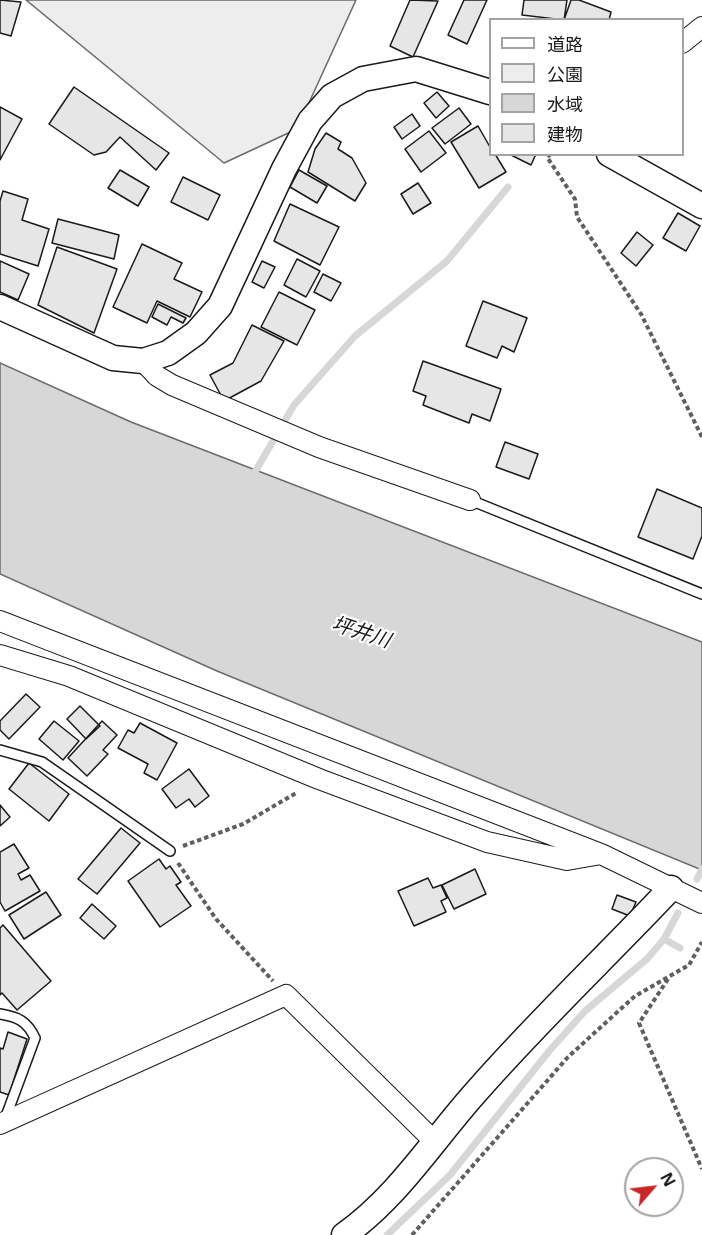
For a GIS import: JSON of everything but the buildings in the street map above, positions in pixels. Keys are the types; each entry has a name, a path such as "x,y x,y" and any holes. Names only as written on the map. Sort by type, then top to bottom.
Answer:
{"street":[{"path":"684,41 702,27"},
{"path":"0,307 113,358 143,361 168,353 196,333 220,306 284,170 310,122 332,96 363,79 416,69 489,92"},
{"path":"613,156 702,206"},
{"path":"143,361 157,376 172,385 290,435 470,500"},
{"path":"0,621 601,854 702,903"},
{"path":"0,655 69,676 319,779 487,842 567,860 601,854"},
{"path":"344,1235 405,1179 475,1093 552,1008 601,962 671,888"},
{"path":"2,1123 286,995 435,1142"}],"lane":[{"path":"470,500 702,594"},
{"path":"0,750 8,750 42,762 170,851"},
{"path":"0,1014 18,1017 29,1026 35,1038 2,1123"}],"path":[{"path":"548,156 575,199 577,217 641,314 702,437"},
{"path":"286,995 216,920 170,851 243,824 319,779"},
{"path":"412,1235 568,1057 634,996 689,965 702,942"},
{"path":"670,976 639,1023 702,1169"}],"green space":[{"path":"26,0 356,0 297,129 224,163"}],"water":[{"name":"坪井川","path":"0,363 131,422 702,642 702,870 217,671 0,574"}],"waterway":[{"path":"252,477 294,405 355,336 447,261 508,187"},
{"path":"697,879 702,869"},
{"path":"387,1235 450,1175 550,1050 585,1011 647,959 664,939 678,913"},
{"path":"664,939 680,948"}]}
